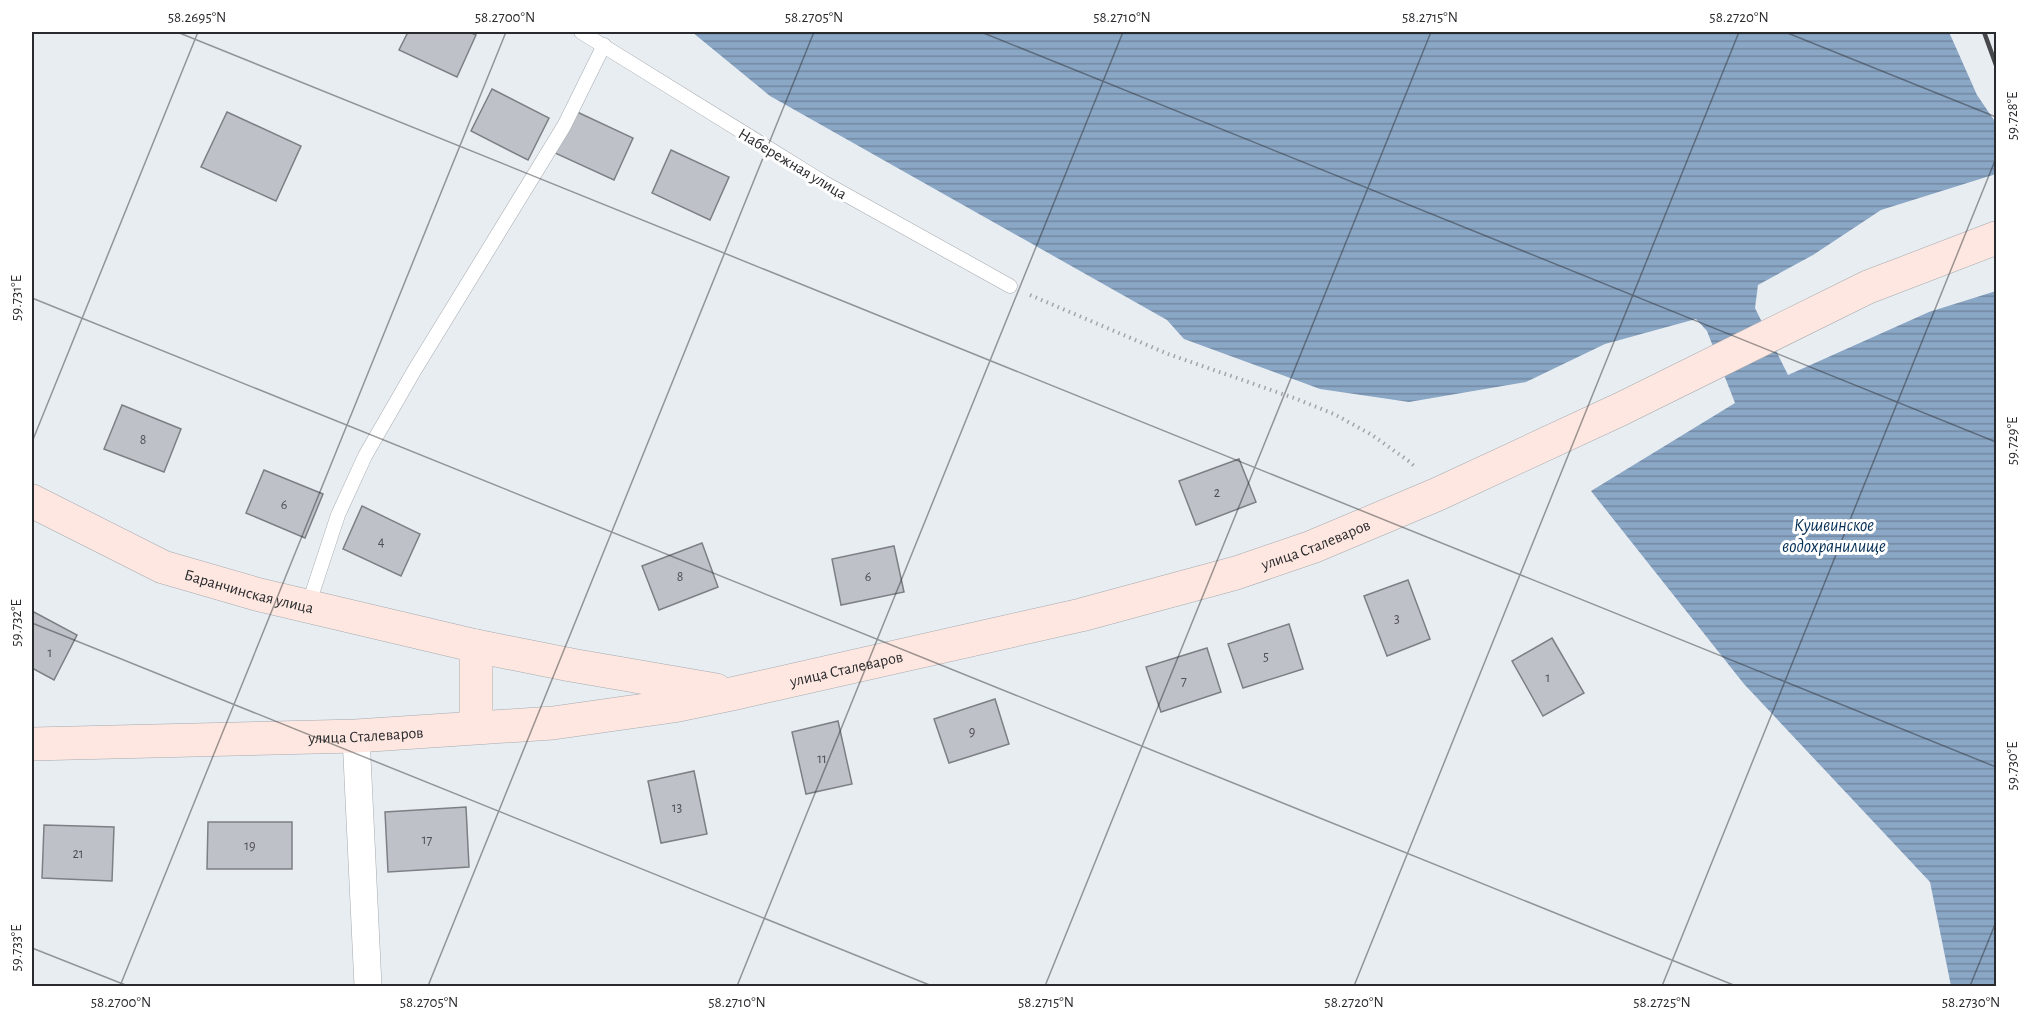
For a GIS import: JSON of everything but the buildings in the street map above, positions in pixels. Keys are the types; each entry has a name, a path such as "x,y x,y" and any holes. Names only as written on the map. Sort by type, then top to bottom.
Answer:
{"main road":[{"name":"улица Сталеваров","path":"32,744 356,736 553,723 673,706 1081,615 1236,573 1312,547 1438,494 1621,409 1868,287 1996,238"},
{"name":"Баранчинская улица","path":"32,501 163,567 256,594 477,646 570,665 736,693"},
{"path":"476,727 477,646"}],"street":[{"path":"356,736 368,987"}],"lane":[{"name":"Набережная улица","path":"581,32 823,182 1010,286"},
{"path":"309,606 338,515 365,456 414,371 564,126 604,45"}],"path":[{"path":"1010,286 1096,325 1168,354 1334,414 1372,435 1410,462 1438,494"}],"water":[{"name":"Кушвинское водохранилище","path":"692,32 1949,32 1977,95 1996,123 1996,174 1881,210 1813,255 1758,285 1755,308 1788,375 1929,312 1996,291 1996,986 1951,986 1930,882 1744,684 1591,491 1735,403 1707,331 1696,319 1605,344 1526,382 1409,402 1320,389 1184,339 1167,320 770,96"}],"railway":[{"path":"1984,32 1996,65"}]}
